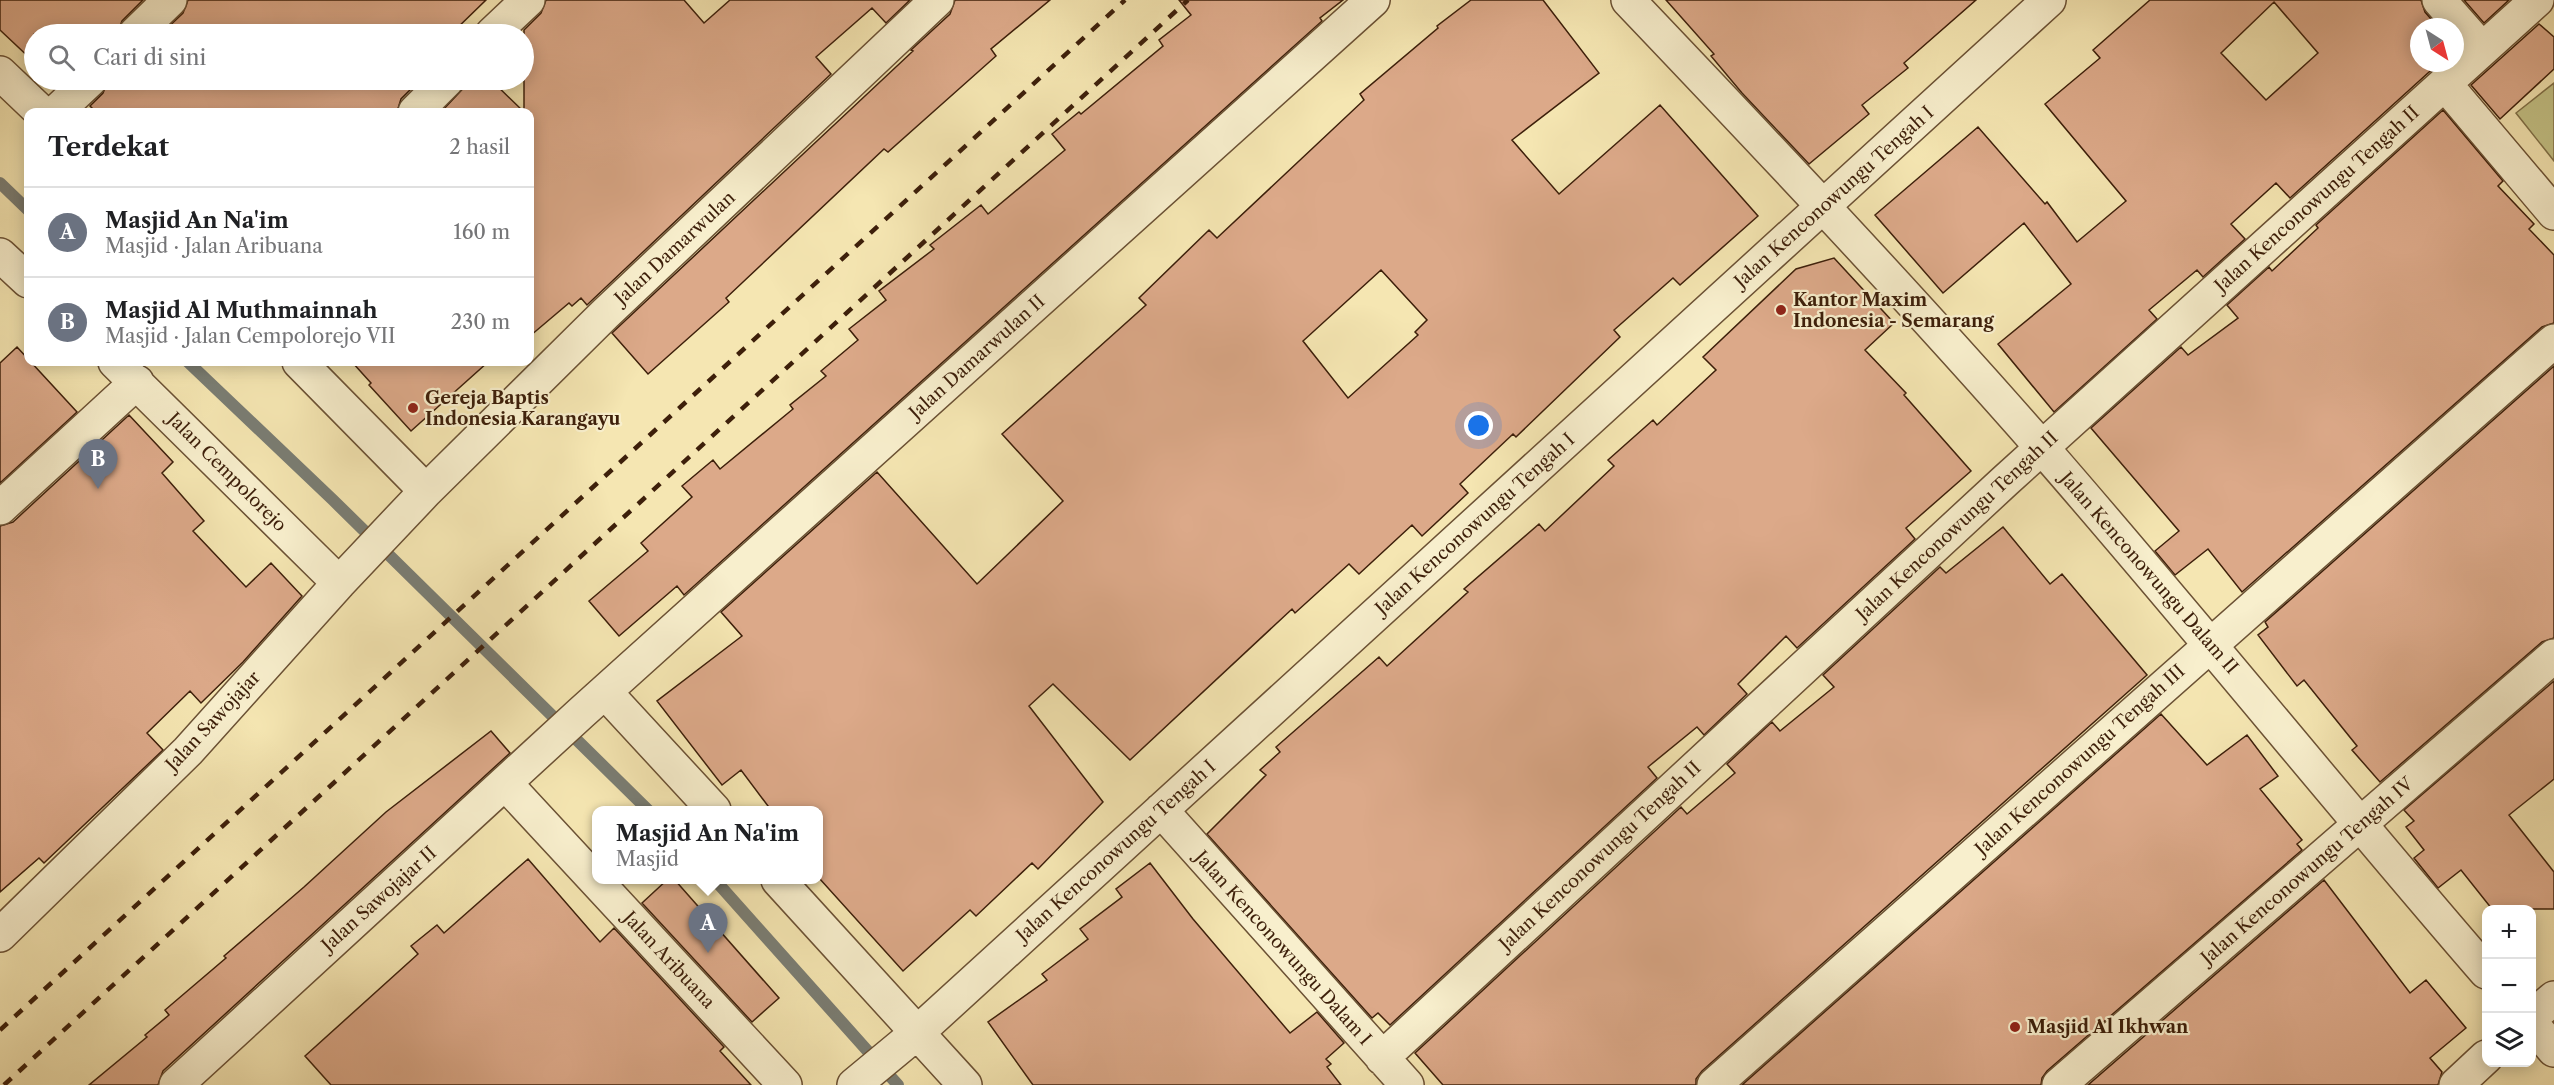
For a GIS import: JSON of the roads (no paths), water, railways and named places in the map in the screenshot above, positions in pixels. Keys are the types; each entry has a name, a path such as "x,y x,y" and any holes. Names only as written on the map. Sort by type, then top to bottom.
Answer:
{"street":[{"path":"145,24 170,0"},
{"path":"503,24 528,0"},
{"name":"Jalan Damarwulan","path":"422,495 613,306 937,0"},
{"name":"Jalan Damarwulan II","path":"593,703 1373,0"},
{"name":"Jalan Kenconowungu Dalam II","path":"1628,0 1824,207 2042,448 2211,644 2359,825 2482,966"},
{"name":"Jalan Kenconowungu Tengah I","path":"854,1085 909,1040 2049,0"},
{"path":"2439,0 2482,49"},
{"path":"2537,0 2554,20"},
{"name":"Jalan Kenconowungu Tengah II","path":"1382,1058 2042,448 2537,0"},
{"path":"0,73 37,108"},
{"path":"2445,84 2554,213"},
{"path":"61,108 80,90"},
{"path":"419,108 437,90"},
{"path":"0,255 24,277"},
{"name":"Jalan Kenconowungu Tengah III","path":"1714,1085 2554,341"},
{"path":"303,366 422,495"},
{"path":"0,508 126,372"},
{"name":"Jalan Cempolorejo","path":"126,372 346,576"},
{"name":"Jalan Sawojajar","path":"0,935 188,751 422,495"},
{"name":"Jalan Kenconowungu Tengah IV","path":"2059,1085 2554,656"},
{"path":"593,703 709,806"},
{"name":"Jalan Sawojajar II","path":"176,1085 593,703"},
{"name":"Jalan Aribuana","path":"506,783 592,876"},
{"name":"Jalan Kenconowungu Dalam I","path":"1161,810 1407,1085"},
{"name":"Jalan Aribuana","path":"599,884 785,1085"},
{"path":"782,884 909,1040 965,1085"},
{"path":"2536,1014 2554,998"},
{"path":"2536,1029 2554,1050"},
{"path":"2456,1085 2482,1062"}],"waterway":[{"path":"0,183 24,206"},
{"path":"192,366 333,500 644,806"},
{"path":"719,884 898,1085"}],"railway":[{"path":"0,1030 1125,0"},
{"path":"4,1085 1188,0"}],"place":[{"name":"Kantor Maxim Indonesia - Semarang","path":"1781,310"},
{"name":"Gereja Baptis Indonesia Karangayu","path":"413,408"},
{"name":"Masjid Al Muthmainnah","path":"98,489"},
{"name":"Masjid An Na'im","path":"708,953"},
{"name":"Masjid Al Ikhwan","path":"2015,1027"}]}
